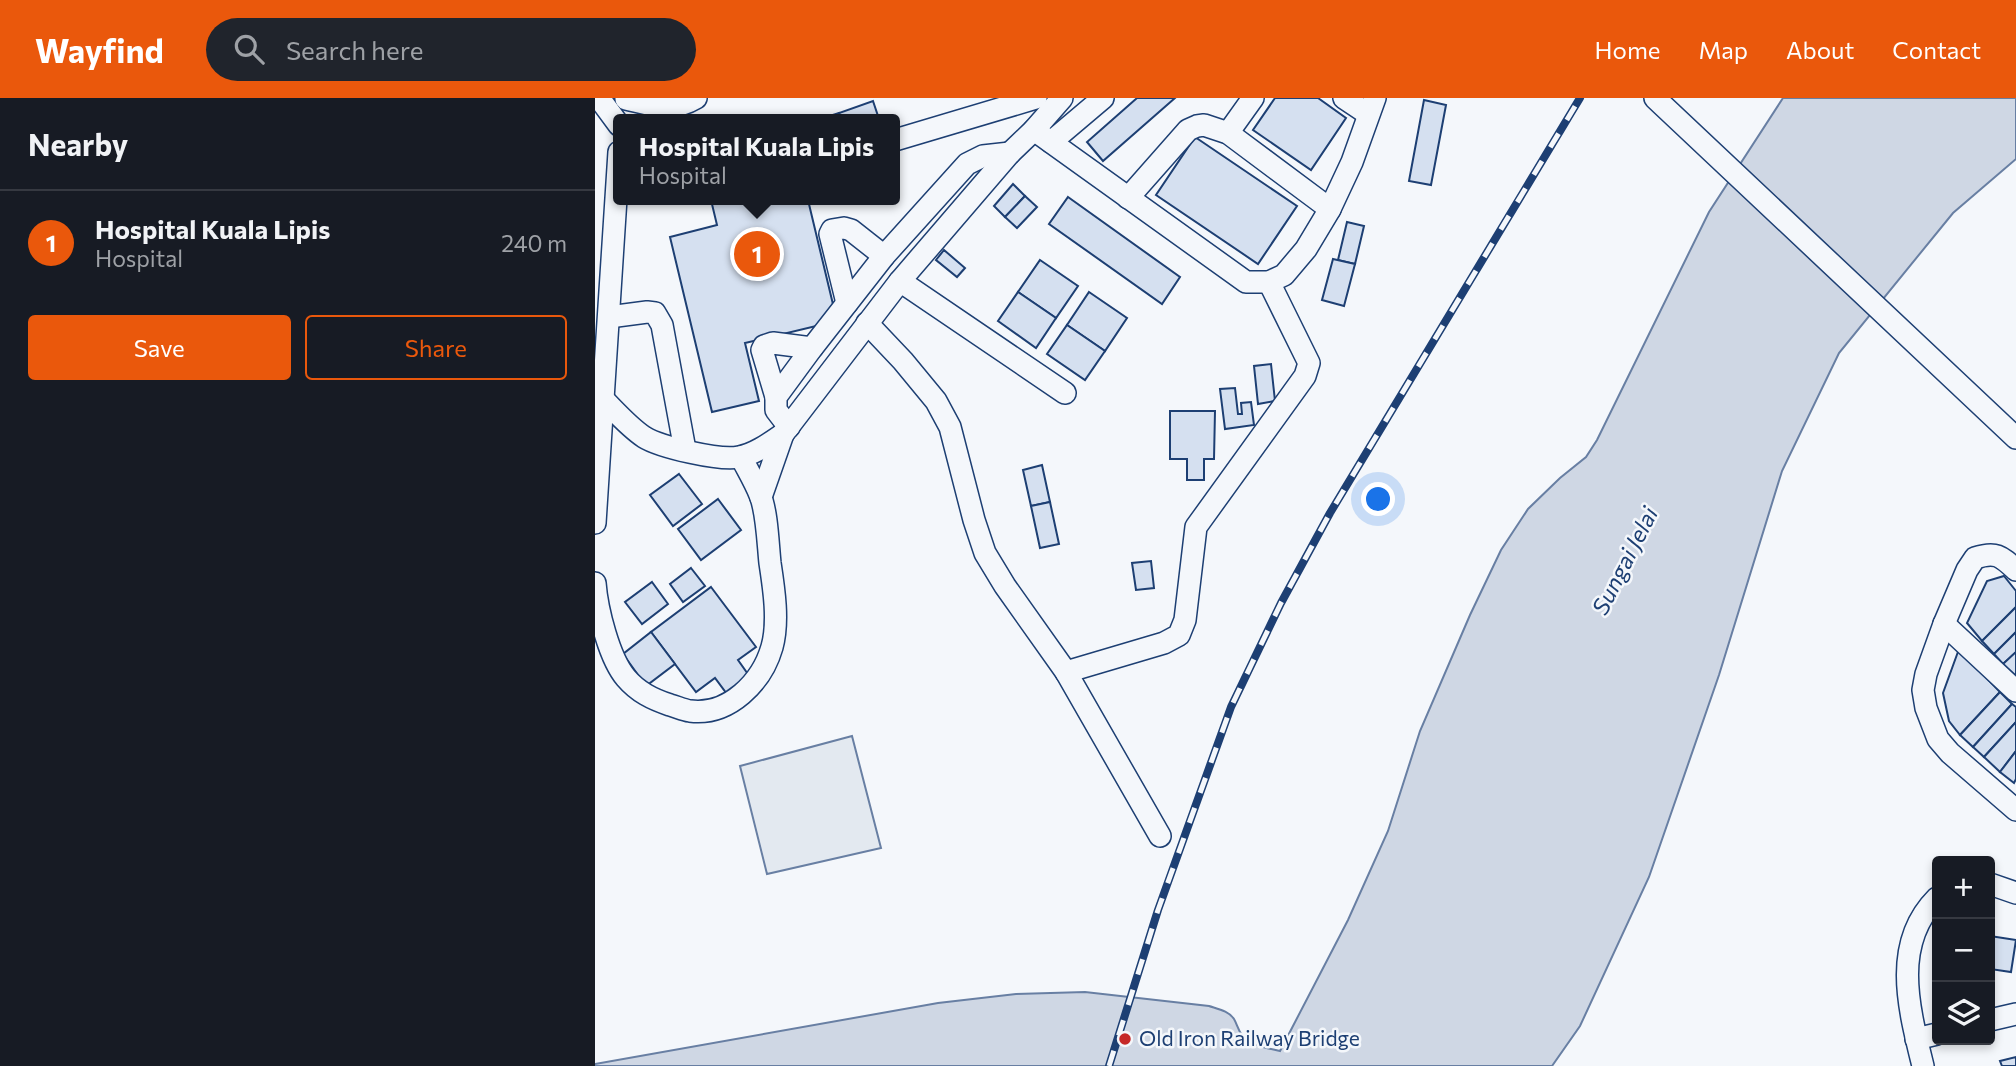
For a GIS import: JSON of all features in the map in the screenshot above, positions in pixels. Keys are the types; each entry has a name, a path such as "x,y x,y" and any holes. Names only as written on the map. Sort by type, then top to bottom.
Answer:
{"street":[{"path":"599,98 613,117"},
{"path":"624,105 683,106 696,98"},
{"path":"900,139 1036,98"},
{"path":"1043,136 1062,98"},
{"path":"776,397 884,256 967,164 983,156 1010,153 1043,136 1103,98"},
{"path":"1228,133 1253,98"},
{"path":"1043,136 1246,282 1269,282 1284,275 1306,249 1330,209 1352,162 1371,106 1344,98"},
{"path":"1658,99 2016,438"},
{"path":"1128,198 1188,130 1204,125 1228,133 1330,209"},
{"path":"761,497 786,431 900,281 1010,153"},
{"path":"595,523 616,205"},
{"path":"847,303 830,234 832,230 851,230 884,256"},
{"path":"900,281 1065,393"},
{"path":"1066,672 1164,643 1179,635 1185,620 1196,527 1304,376 1309,363 1269,282"},
{"path":"609,317 655,313 662,325 685,450"},
{"path":"867,323 903,361 941,410 950,427 985,553 1066,672 1160,836"},
{"path":"786,431 776,410 776,397 762,350 764,346 773,343 812,348"},
{"path":"603,400 642,436 657,444 728,458 741,457 764,447 786,431"},
{"path":"595,583 600,616 615,660 623,675 646,696 691,711 716,709 735,700 749,688 771,649 775,630 773,580 761,497 741,457"},
{"path":"2016,570 2001,556 1993,554 1975,558 1967,570 1944,624 1923,690 1926,708 1938,739 1950,753 2016,810"},
{"path":"1944,624 2016,691"},
{"path":"1995,886 2016,893"},
{"path":"1923,1066 1908,996 1906,971 1909,947 1919,922 1932,903"},
{"path":"1995,1019 2016,1014"},
{"path":"1916,1039 1932,1035"}],"shaded area":[{"path":"852,736 881,848 767,874 740,766"}],"water":[{"name":"Sungai Jelai","path":"1783,98 2016,98 2016,159 1953,213 1839,353 1782,471 1719,675 1649,877 1580,1026 1552,1066 595,1066 938,1003 1016,994 1085,992 1209,1006 1232,1016 1241,1033 1250,1042 1280,1051 1348,920 1388,831 1420,731 1501,550 1528,509 1586,457 1597,440 1709,212"}],"building":[{"path":"1137,98 1175,98 1103,161 1087,142"},
{"path":"1275,98 1318,98 1346,118 1311,170 1253,130"},
{"path":"1424,100 1446,105 1431,185 1409,181"},
{"path":"873,101 877,114 839,114"},
{"path":"1195,137 1297,206 1258,264 1156,195"},
{"path":"1013,184 1025,196 1005,217 994,206"},
{"path":"1025,196 1037,207 1017,228 1005,217"},
{"path":"1068,197 1180,277 1162,304 1049,224"},
{"path":"712,205 809,205 837,321 745,343 759,401 712,412 670,237 717,225"},
{"path":"1347,222 1364,226 1355,264 1338,260"},
{"path":"944,250 965,268 957,277 936,260"},
{"path":"1333,259 1355,264 1344,306 1322,300"},
{"path":"1040,260 1078,286 1056,318 1018,292"},
{"path":"1018,292 1056,318 1036,348 998,321"},
{"path":"1089,292 1127,318 1105,351 1067,325"},
{"path":"1067,325 1105,351 1085,380 1047,354"},
{"path":"1271,364 1275,401 1258,404 1254,366"},
{"path":"1235,388 1238,414 1242,414 1241,403 1251,402 1254,425 1225,429 1220,389"},
{"path":"1170,411 1215,411 1214,459 1204,459 1204,480 1187,480 1187,459 1170,459"},
{"path":"1042,465 1050,502 1031,506 1023,470"},
{"path":"679,474 702,504 673,526 650,495"},
{"path":"718,499 741,530 701,560 678,529"},
{"path":"1050,502 1059,544 1040,548 1031,506"},
{"path":"1151,561 1154,588 1136,590 1132,563"},
{"path":"691,568 705,586 683,602 670,584"},
{"path":"2004,576 2016,591 2016,607 1982,641 1967,623 1987,581"},
{"path":"652,582 668,604 642,624 625,602"},
{"path":"711,587 756,647 738,660 750,677 727,694 715,678 696,692 651,632"},
{"path":"2016,607 2016,632 1994,654 1982,641"},
{"path":"651,632 675,664 646,686 623,654"},
{"path":"2016,632 2016,652 2003,664 1994,654"},
{"path":"1959,649 2000,692 1960,735 1949,721 1943,693"},
{"path":"2016,652 2016,676 2015,676 2003,664"},
{"path":"2000,692 2012,704 1973,747 1960,735"},
{"path":"2012,704 2016,707 2016,722 1984,757 1973,747"},
{"path":"2016,722 2016,751 2000,772 1984,757"},
{"path":"2016,751 2016,779 2014,783 2000,772"},
{"path":"1995,937 2016,940 2011,972 1995,970"},
{"path":"2016,1057 2016,1066 2002,1066 2000,1061"}],"railway":[{"path":"1109,1066 1158,910 1231,707 1281,603 1330,513 1580,98"}],"place":[{"name":"Hospital Kuala Lipis","path":"757,254"},
{"name":"Old Iron Railway Bridge","path":"1125,1039"}]}
